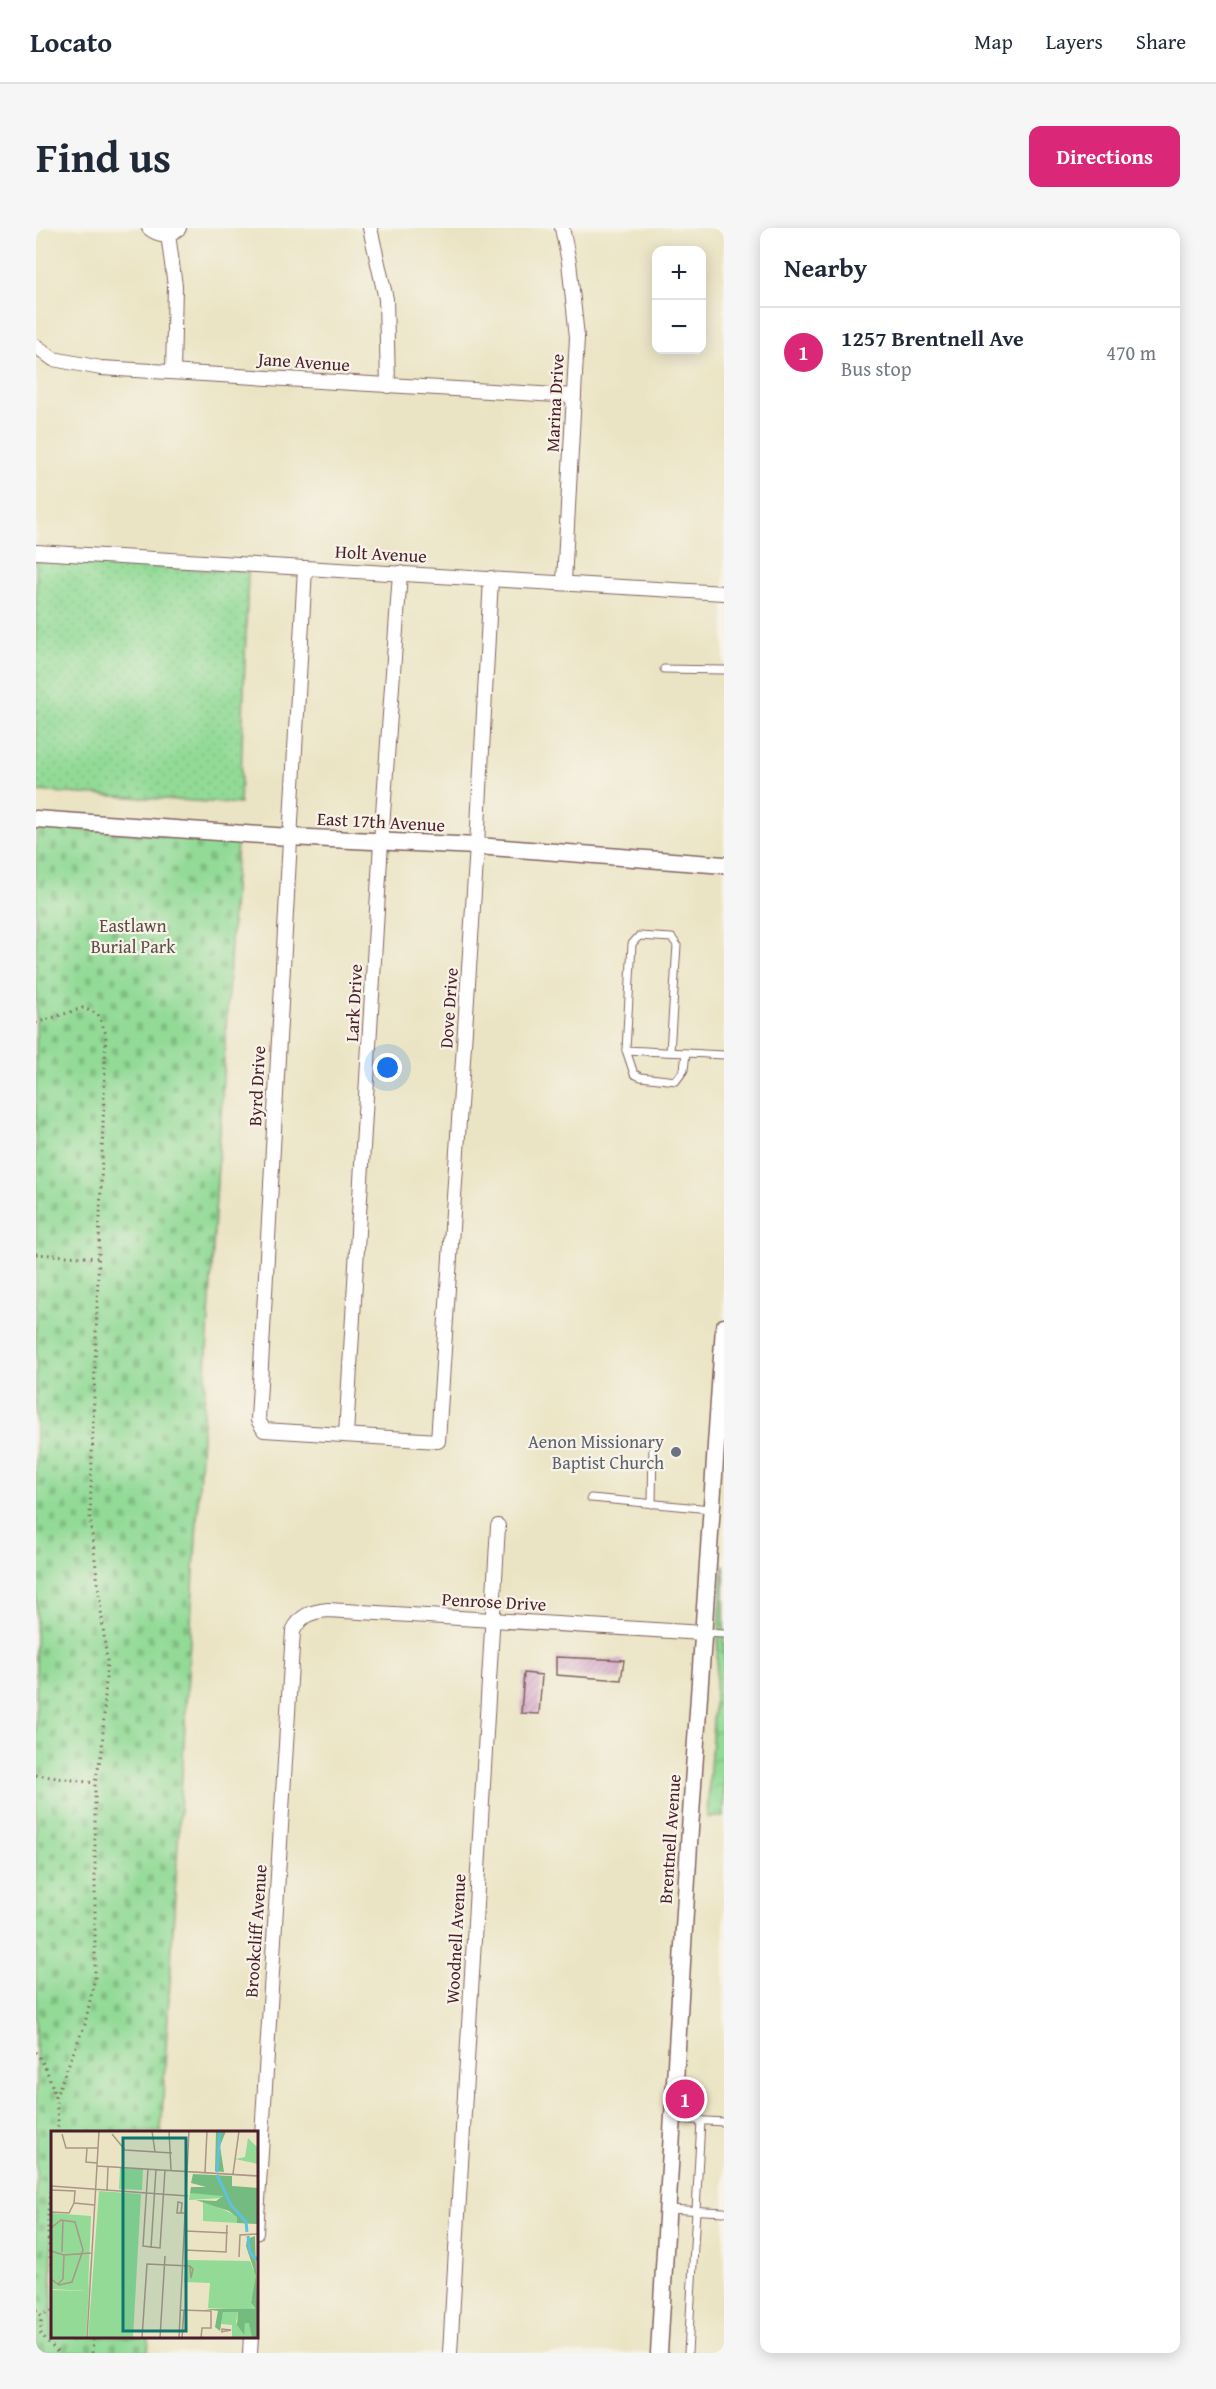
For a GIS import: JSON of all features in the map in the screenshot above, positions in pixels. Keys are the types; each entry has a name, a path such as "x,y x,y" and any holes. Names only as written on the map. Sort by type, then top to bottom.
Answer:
{"street":[{"path":"149,228 155,232 173,231 175,286 173,372"},
{"path":"370,228 386,299 388,386"},
{"name":"Marina Drive","path":"562,228 569,262 578,337 564,582"},
{"name":"Jane Avenue","path":"36,346 53,359 82,364 388,386 574,396"},
{"name":"Holt Avenue","path":"36,552 724,593"},
{"name":"Byrd Drive","path":"305,567 258,1420 264,1430 438,1441"},
{"name":"Lark Drive","path":"346,1435 381,842 400,573"},
{"name":"Dove Drive","path":"438,1441 477,846 491,578"},
{"name":"East 17th Avenue","path":"36,819 289,837 477,846 724,865"},
{"name":"Brentnell Avenue","path":"659,2353 703,1633 712,1509 720,1464 724,1328"},
{"name":"Woodnell Avenue","path":"450,2353 498,1526"},
{"name":"Penrose Drive","path":"293,1631 299,1620 312,1611 328,1610 703,1633"},
{"name":"Brookcliff Avenue","path":"258,2200 293,1631"},
{"path":"250,2353 251,2338"}],"lane":[{"path":"664,669 724,670"},
{"path":"670,1052 677,945 672,938 639,936 632,944 626,1050 634,1074 641,1077 676,1081 684,1070 686,1053"},
{"path":"626,1050 724,1055"},
{"path":"652,1504 653,1443"},
{"path":"591,1498 712,1509"},
{"path":"703,1633 724,1634"},
{"path":"673,2119 724,2122"},
{"path":"688,2353 701,2121"},
{"path":"668,2209 724,2212"}],"path":[{"path":"36,1023 83,1008 98,1014 106,1034 90,1516 107,1661 102,1750 95,1783 95,1977 85,2024 55,2098"},
{"path":"36,1254 98,1258"},
{"path":"36,1775 95,1783"},
{"path":"36,2052 44,2064 59,2112 58,2131"},
{"path":"51,2185 47,2208 46,2239 51,2263"},
{"path":"36,2310 41,2314"},
{"path":"41,2314 51,2311"},
{"path":"41,2314 41,2334 58,2353"},
{"path":"92,2353 93,2338"}],"green space":[{"path":"36,561 248,572 240,804 36,791"},
{"name":"Eastlawn Burial Park","path":"36,826 237,841 161,2131 51,2131 51,2338 149,2338 148,2353 36,2353"},
{"path":"723,1566 724,1817 707,1817"}],"building":[{"path":"556,1657 624,1660 621,1680 556,1675"},
{"path":"524,1673 542,1675 539,1714 521,1713"}],"place":[{"name":"Aenon Missionary Baptist Church","path":"676,1452"},
{"name":"1257 Brentnell Ave","path":"685,2099"}]}
